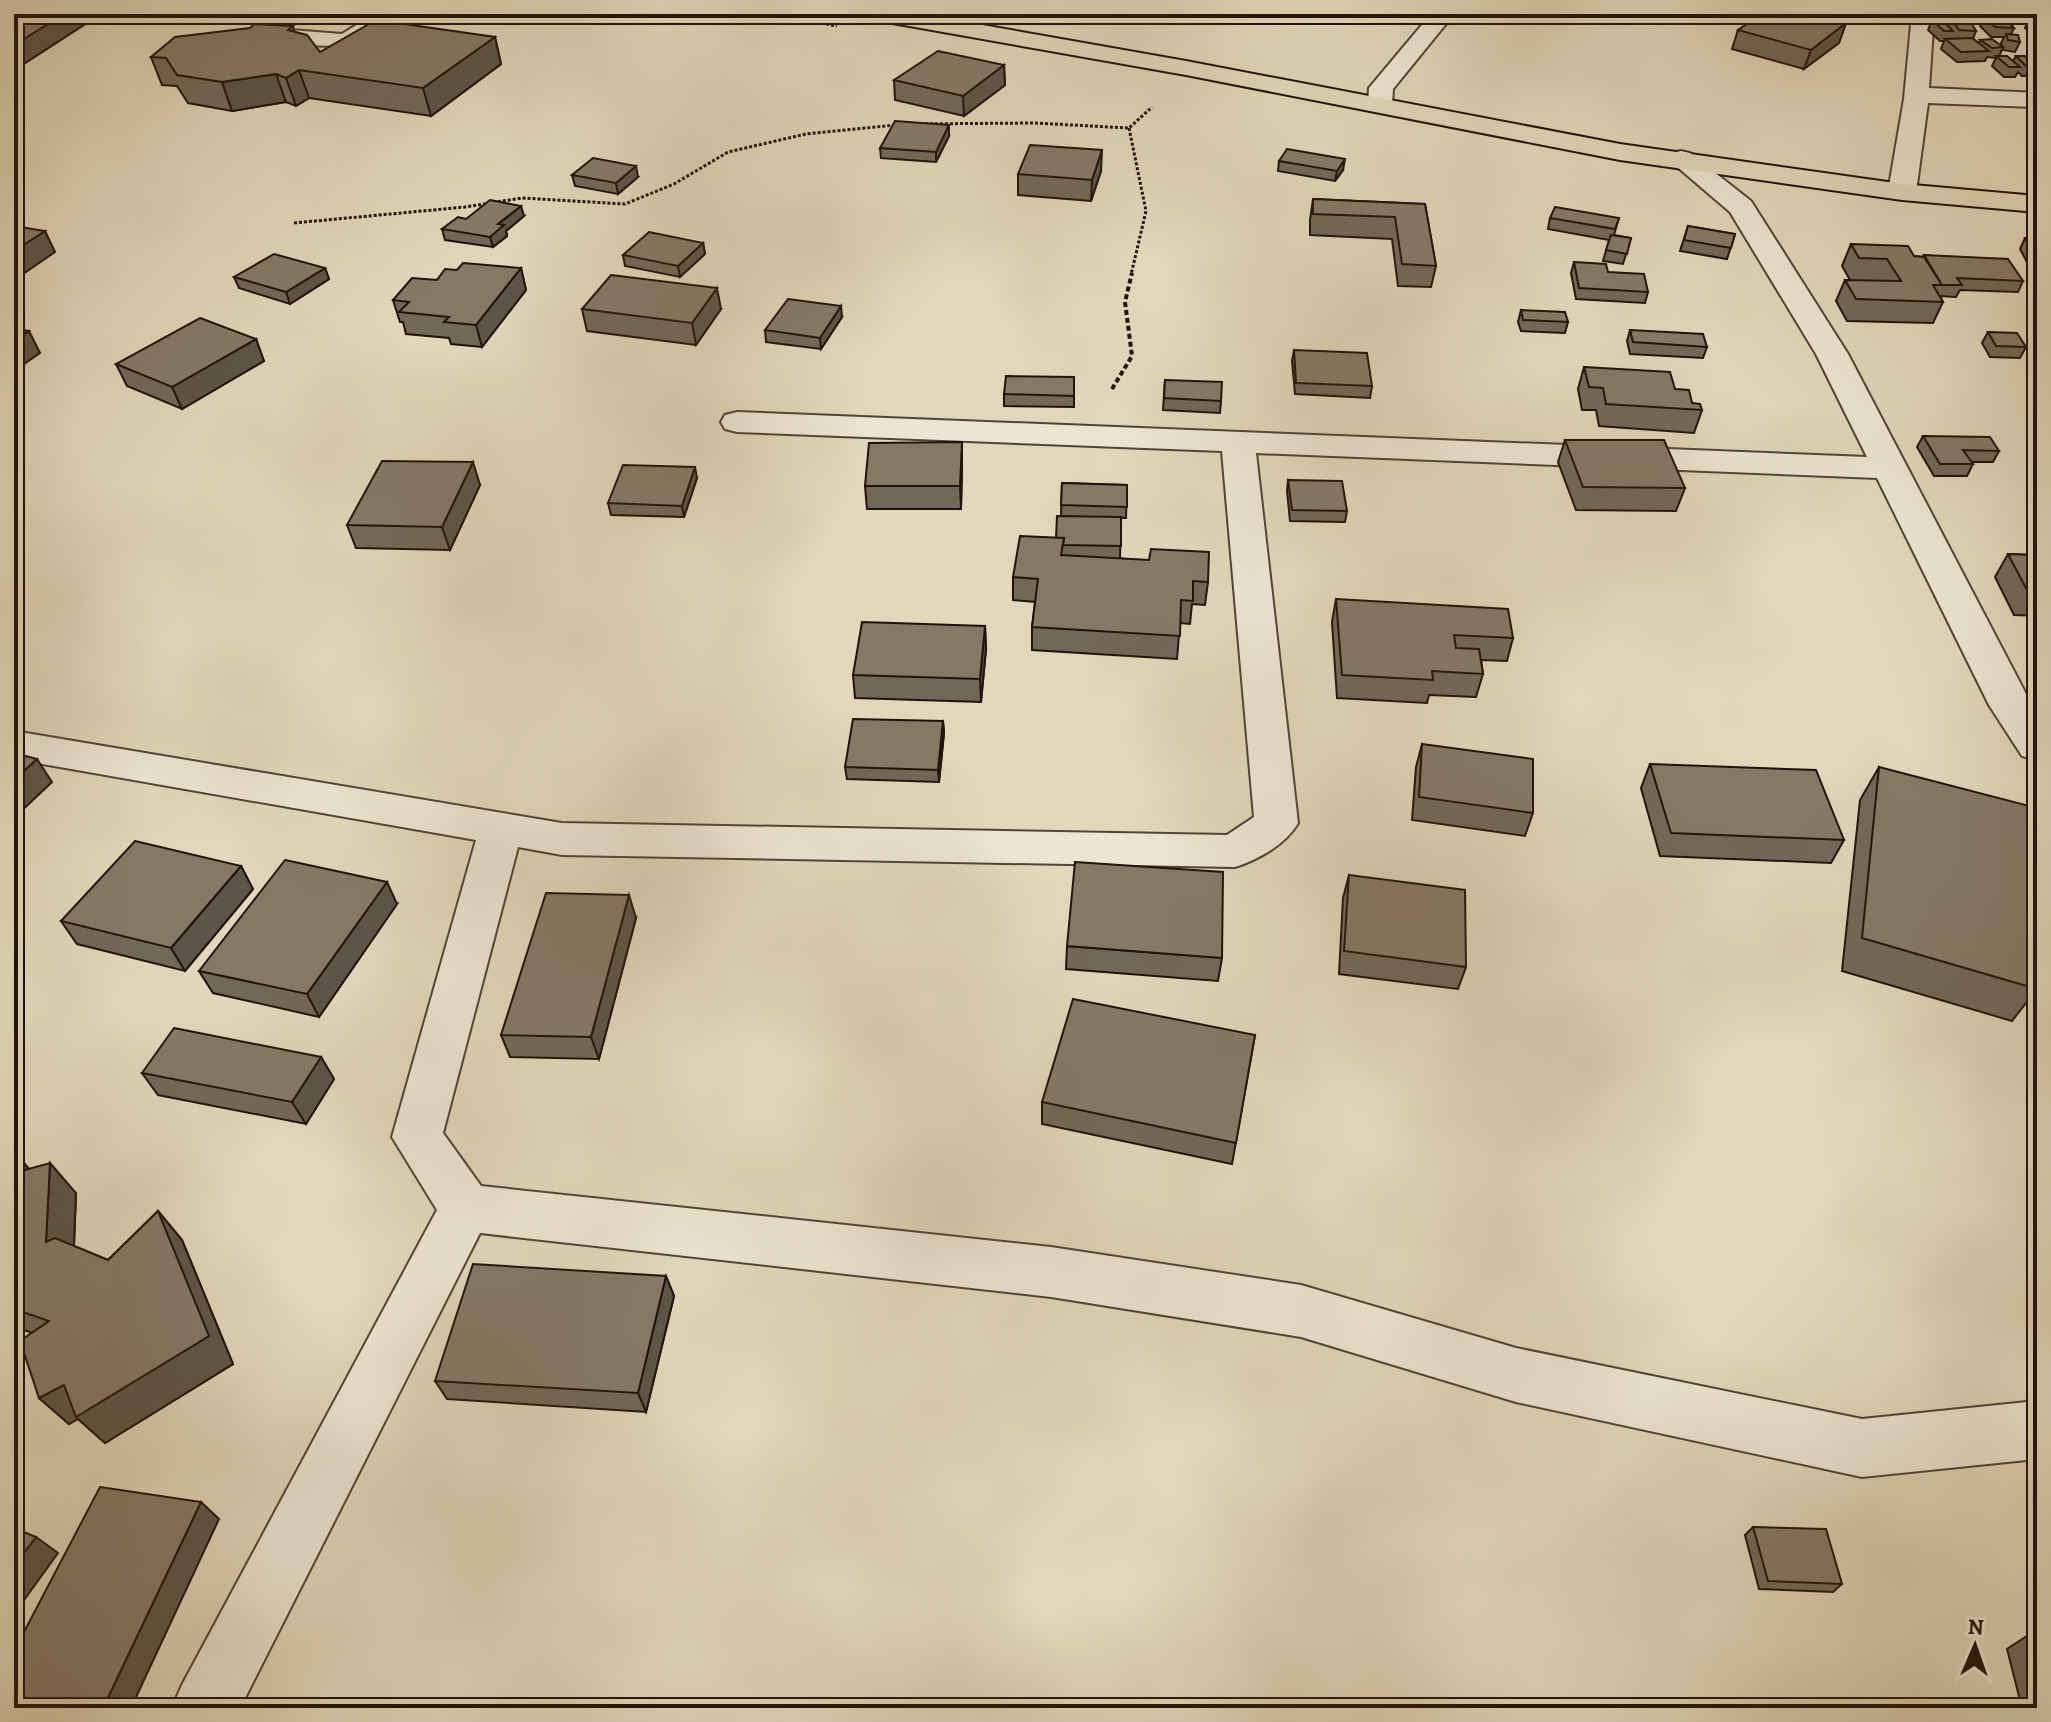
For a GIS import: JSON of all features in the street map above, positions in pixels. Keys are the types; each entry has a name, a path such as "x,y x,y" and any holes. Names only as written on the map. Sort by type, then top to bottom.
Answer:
{"main road":[{"path":"881,14 1380,104 1620,152 1902,192 2037,204"}],"street":[{"path":"233,42 273,33 329,41 352,38 389,14"},
{"path":"1380,104 1381,88 1443,14"},
{"path":"1902,192 1916,99 1923,14"},
{"path":"1916,99 1928,95 2037,100"},
{"path":"1681,159 1741,207 1832,354 2009,705 2037,746"},
{"path":"737,422 1887,468"},
{"path":"14,745 562,839 1235,851 1276,823 1238,442"},
{"path":"501,829 417,1137 466,1208 1051,1272 1301,1311 1516,1375 1862,1448 2037,1430"},
{"path":"205,1708 466,1208"}],"path":[{"path":"767,14 846,27"},
{"path":"294,223 465,207 522,198 625,204 674,184 728,152 806,134 920,123 1129,128 1156,103"},
{"path":"1127,437 1111,391 1132,356 1125,302 1146,211 1129,128"}],"building":[{"path":"24,14 64,14 14,45 14,20"},
{"path":"1762,14 1809,14 1846,23 1811,50 1738,30"},
{"path":"1984,17 2003,17 2014,28 1995,27"},
{"path":"1951,18 1969,19 1976,31 1959,30"},
{"path":"376,20 495,37 423,88 299,70 286,78 276,74 222,82 177,75 166,58 151,57 175,37 250,28 254,24 293,26 288,30 307,35 320,52"},
{"path":"1932,20 1942,20 1953,31 1944,31"},
{"path":"2006,34 2018,35 2020,42 2008,40"},
{"path":"1972,38 1989,51 1961,52 1945,39"},
{"path":"1992,39 2003,47 1992,48 1980,40"},
{"path":"938,51 1004,65 963,96 894,80"},
{"path":"1996,56 2007,56 2020,67 2009,67"},
{"path":"2016,56 2025,56 2035,66 2026,66"},
{"path":"895,121 949,125 936,152 880,148"},
{"path":"1030,145 1102,150 1092,180 1018,174"},
{"path":"1287,149 1345,159 1337,171 1279,161"},
{"path":"593,158 636,166 616,183 572,175"},
{"path":"1313,199 1425,204 1436,266 1402,264 1395,217 1313,214"},
{"path":"490,200 521,206 498,224 504,225 490,237 442,229 458,217 466,219"},
{"path":"1555,207 1619,218 1615,229 1550,218"},
{"path":"14,226 45,231 14,251"},
{"path":"1688,226 1735,234 1731,248 1684,240"},
{"path":"649,232 703,243 678,266 623,255"},
{"path":"1611,235 1631,238 1627,254 1606,250"},
{"path":"2025,238 2037,239 2037,255 2034,255"},
{"path":"1851,244 1908,246 1914,256 1924,257 1942,285 1933,285 1943,302 1856,299 1845,280 1901,281 1887,259 1859,258"},
{"path":"274,254 325,268 286,292 234,277"},
{"path":"1924,255 2008,259 2023,281 1957,278 1962,285 1942,285"},
{"path":"1574,262 1606,264 1608,272 1644,274 1648,292 1579,288"},
{"path":"463,263 521,268 476,325 444,322 449,317 399,312 409,302 393,300 412,278 437,280 445,269 457,270"},
{"path":"611,275 717,288 692,323 582,309"},
{"path":"788,299 841,306 820,338 765,330"},
{"path":"1521,310 1565,312 1568,322 1523,320"},
{"path":"200,318 256,339 172,387 116,364"},
{"path":"14,328 29,331 14,341"},
{"path":"1630,330 1703,334 1707,347 1633,342"},
{"path":"1988,332 2017,333 2026,347 1996,346"},
{"path":"1294,350 1367,353 1372,386 1296,383"},
{"path":"1584,367 1670,372 1675,389 1689,390 1692,403 1700,404 1702,410 1606,404 1603,388 1589,387"},
{"path":"1006,376 1074,377 1074,396 1004,394"},
{"path":"1165,380 1222,382 1221,401 1164,398"},
{"path":"1923,436 1990,437 1999,451 1963,450 1973,464 1940,464"},
{"path":"1565,440 1664,440 1685,488 1583,487"},
{"path":"962,442 960,486 865,486 869,443"},
{"path":"382,461 473,462 442,527 347,525"},
{"path":"623,465 695,467 682,506 608,503"},
{"path":"1288,480 1342,481 1347,511 1292,510"},
{"path":"1062,483 1127,485 1127,507 1061,505"},
{"path":"1057,516 1121,517 1121,546 1063,545 1064,538 1056,538"},
{"path":"1020,536 1064,538 1061,555 1149,560 1151,549 1209,552 1208,582 1193,581 1193,601 1181,600 1180,636 1032,627 1038,579 1013,577"},
{"path":"2008,554 2037,555 2037,592 2028,592"},
{"path":"1336,599 1508,609 1513,638 1454,635 1456,648 1479,649 1483,674 1432,671 1433,680 1342,675"},
{"path":"862,622 985,626 980,679 853,675"},
{"path":"853,719 943,721 938,770 845,767"},
{"path":"1422,744 1533,759 1533,813 1419,797"},
{"path":"14,753 37,759 14,780"},
{"path":"1650,764 1816,770 1844,840 1671,833"},
{"path":"1879,767 2037,808 2037,989 1862,938"},
{"path":"135,841 241,866 171,948 61,921"},
{"path":"285,860 387,882 307,994 199,971"},
{"path":"1075,862 1223,872 1222,958 1067,946"},
{"path":"1349,875 1465,890 1466,967 1344,951"},
{"path":"546,893 629,895 591,1037 501,1035"},
{"path":"1073,999 1255,1035 1236,1143 1042,1102"},
{"path":"174,1028 321,1057 292,1102 142,1073"},
{"path":"50,1163 46,1242 55,1238 108,1260 158,1211 209,1336 76,1417 64,1385 39,1398 20,1341 49,1321 14,1309 14,1173"},
{"path":"473,1264 666,1276 638,1393 435,1381"},
{"path":"100,1487 201,1502 103,1708 14,1708 14,1651"},
{"path":"1753,1527 1826,1529 1842,1584 1768,1581"},
{"path":"14,1528 36,1537 14,1566"},
{"path":"2030,1634 2037,1635 2037,1660"}]}
